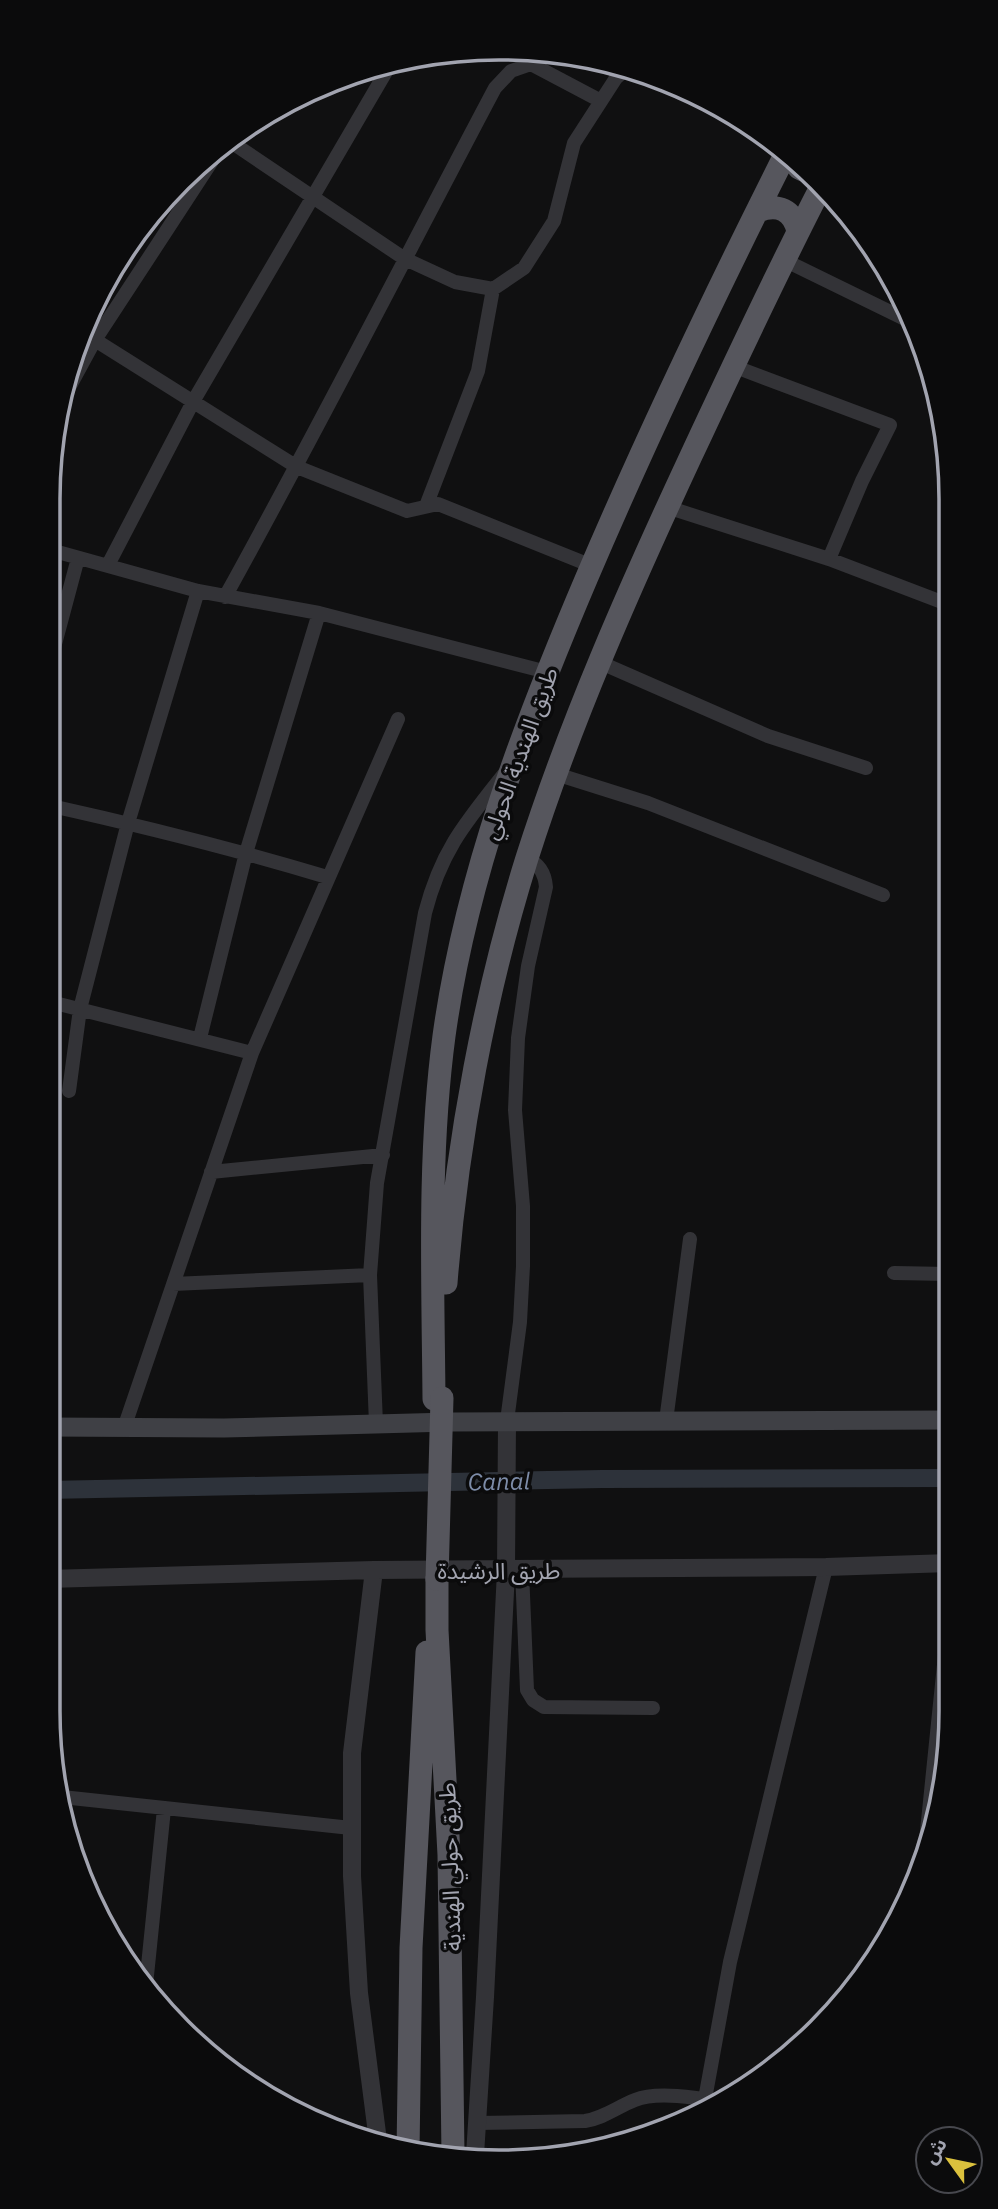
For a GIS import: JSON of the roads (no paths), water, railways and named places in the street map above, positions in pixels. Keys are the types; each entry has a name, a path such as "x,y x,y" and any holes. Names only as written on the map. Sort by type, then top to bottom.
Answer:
{"highway":[{"name":"طريق الهندية الحولي","path":"438,1398 434,1163 444,1036 454,974 486,843 512,763 592,566 627,486 781,162"},
{"name":"طريق الهندية الحولي","path":"438,1398 455,1190 495,979 527,859 599,662 667,507 817,195"},
{"path":"758,211 779,207 789,212 798,231"},
{"path":"434,1579 438,1398"},
{"name":"طريق حولي الهندية","path":"408,2140 411,1948 434,1579"},
{"name":"طريق حولي الهندية","path":"434,1579 449,1855 453,2147"}],"main road":[{"path":"60,1427 508,1421 939,1420"}],"street":[{"path":"225,597 298,467 325,409 495,88 511,71 531,64 601,101"},
{"path":"108,565 194,400 385,74"},
{"path":"426,506 478,371 494,289 524,268 554,220 574,143 618,76"},
{"path":"237,146 405,258 455,282 494,289"},
{"path":"85,352 96,329 202,175"},
{"path":"784,260 898,316"},
{"path":"96,329 194,400 298,467 407,511 438,504 592,566"},
{"path":"733,366 890,425 862,481 829,559"},
{"path":"667,507 829,559 939,601"},
{"path":"60,553 198,591 319,612 547,672"},
{"path":"60,625 78,558"},
{"path":"69,1091 80,1009 128,822 198,591"},
{"path":"200,1038 246,853 319,612"},
{"path":"599,662 768,736 866,768"},
{"path":"124,1427 252,1053 398,719"},
{"path":"376,1424 370,1275 377,1183 431,891 460,828 512,763"},
{"path":"556,774 648,803 883,895"},
{"path":"60,808 128,822 327,877"},
{"path":"527,859 540,868 546,887 528,966 518,1038 515,1111 523,1195 523,1266 507,1454 507,1521 511,1571 527,1690 533,1700 544,1707 653,1708"},
{"path":"60,1004 252,1053"},
{"path":"211,1172 383,1155"},
{"path":"666,1421 690,1239"},
{"path":"894,1273 939,1274"},
{"path":"173,1284 370,1275"},
{"name":"طريق الرشيدة","path":"60,1579 374,1570 511,1571 939,1563"},
{"path":"705,2098 730,1962 826,1567"},
{"path":"373,2131 359,1993 351,1828 352,1753 374,1570"},
{"path":"475,2149 511,1571"},
{"path":"931,1788 939,1715"},
{"path":"68,1798 351,1828"},
{"path":"147,1974 164,1809"},
{"path":"477,2123 585,2121 600,2118 627,2103 649,2095 703,2099"}],"waterway":[{"name":"Canal","path":"60,1490 602,1479 939,1478"}]}
